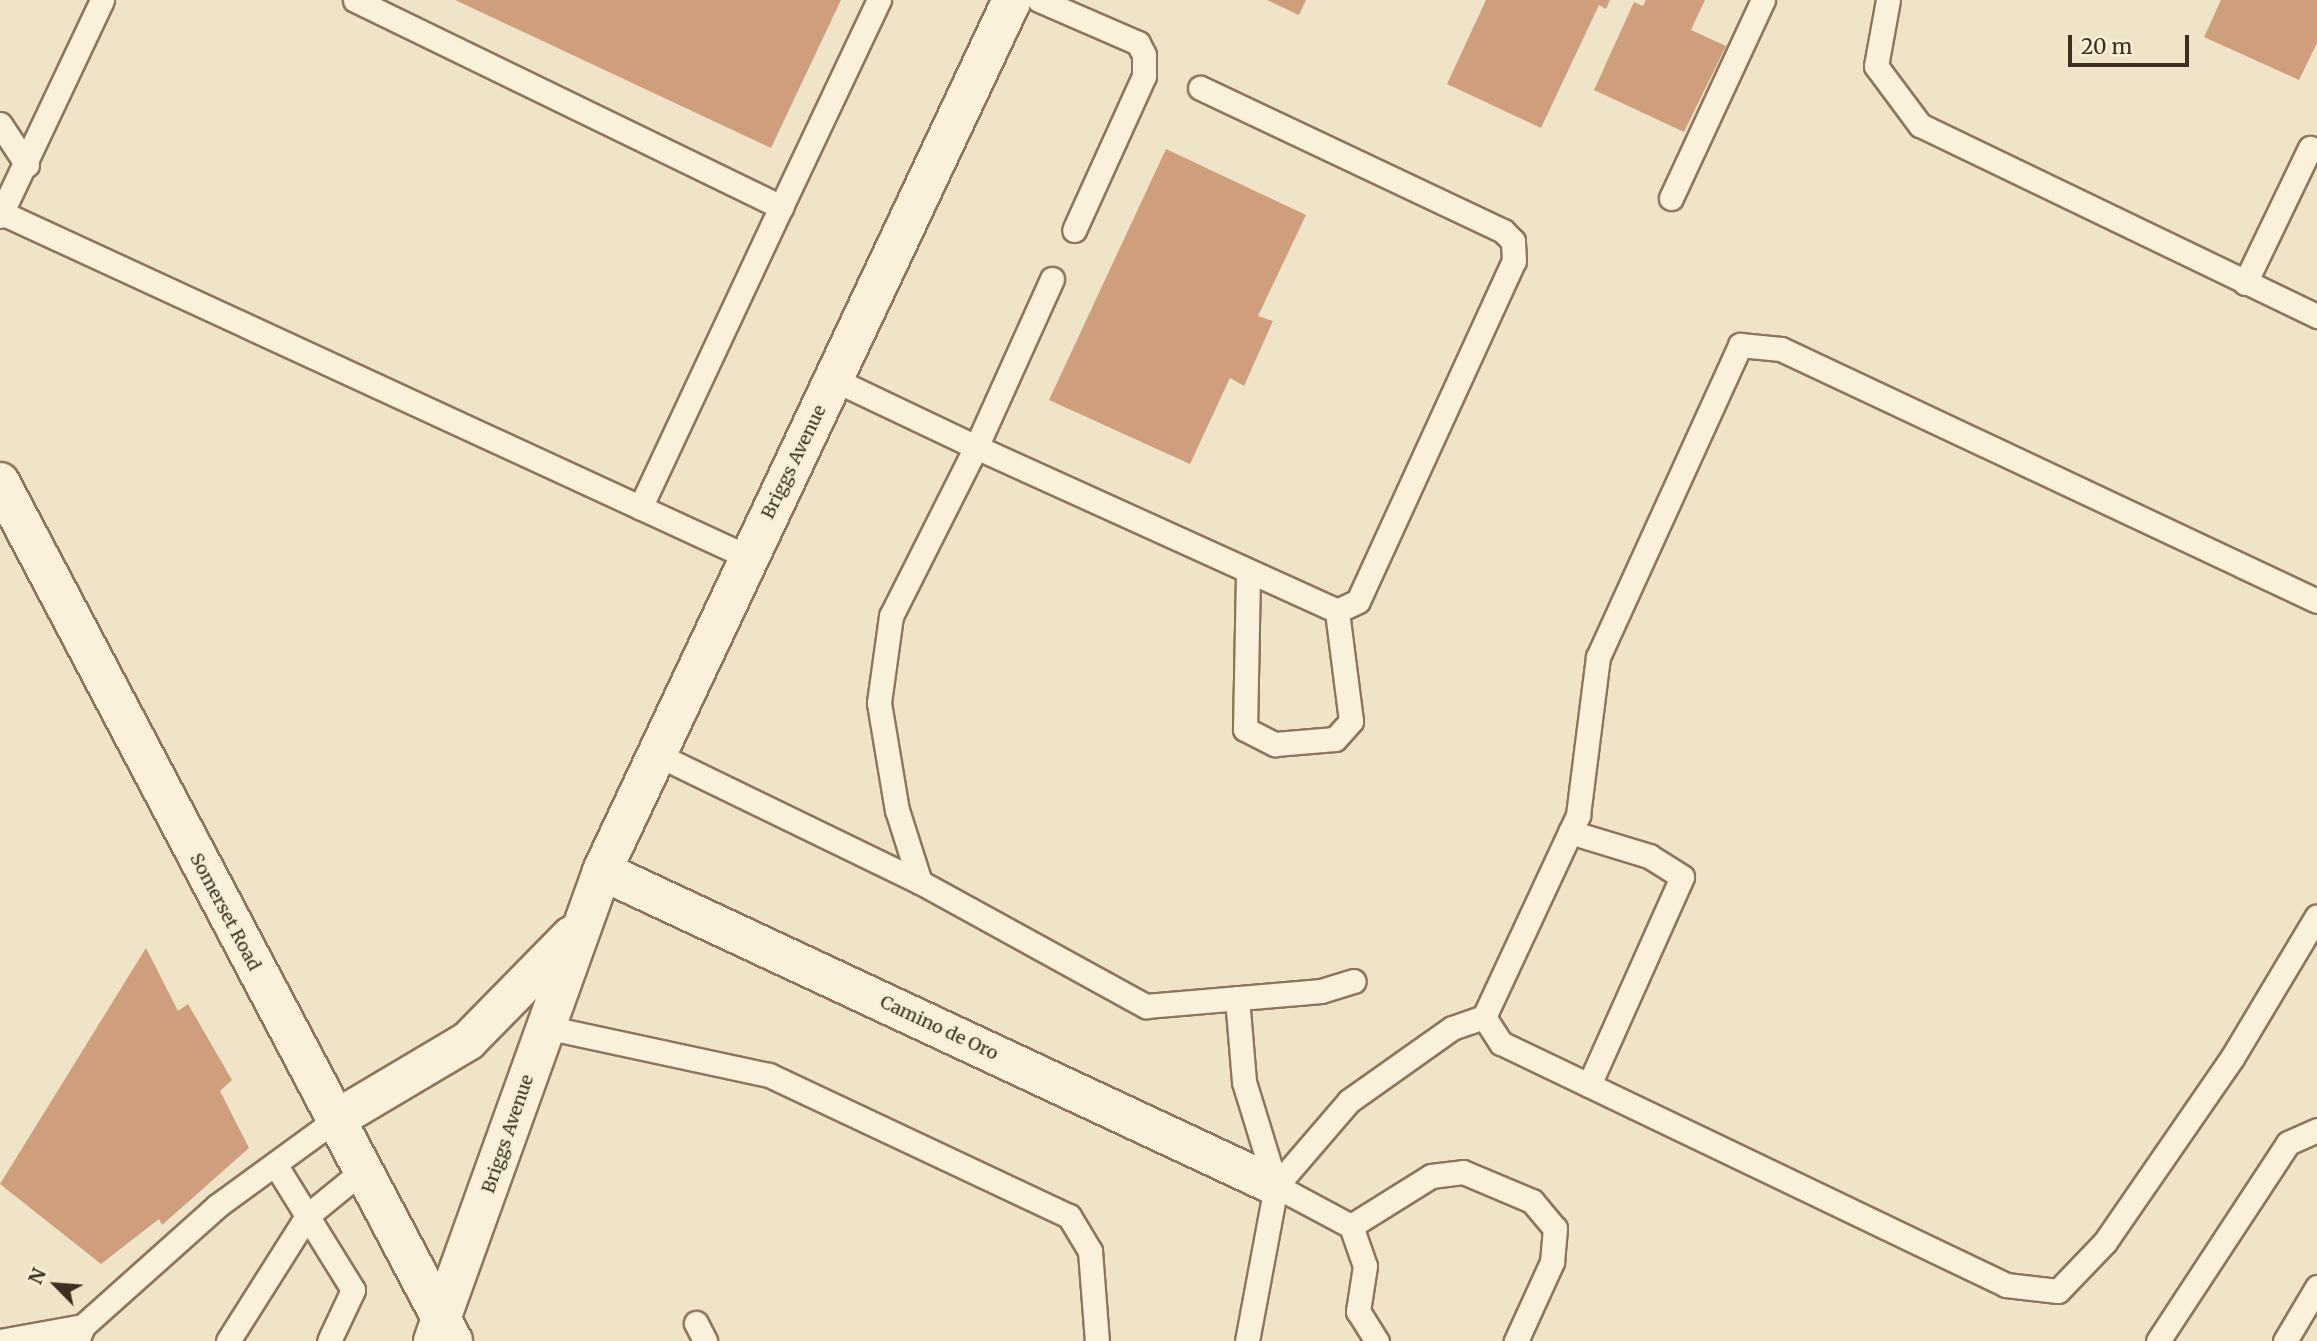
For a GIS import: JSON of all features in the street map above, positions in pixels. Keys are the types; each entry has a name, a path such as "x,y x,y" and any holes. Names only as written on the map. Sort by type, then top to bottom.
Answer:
{"street":[{"name":"Briggs Avenue","path":"443,1335 545,1027 602,871 1012,0"},
{"name":"Somerset Road","path":"0,482 362,1171 443,1335"},
{"name":"Camino de Oro","path":"602,871 1276,1186"},
{"name":"Briggs Avenue","path":"335,1120 468,1041 581,926"}],"lane":[{"path":"102,0 27,165 1,214 748,557"},
{"path":"355,0 781,207"},
{"path":"640,508 880,0"},
{"path":"1039,0 1138,43 1143,55 1144,76 1074,230"},
{"path":"1671,198 1763,0"},
{"path":"1888,0 1876,66 1920,125 2317,316"},
{"path":"833,379 1248,574 1337,611 1358,601 1514,261 1513,241 1503,231 1200,88"},
{"path":"0,124 27,165"},
{"path":"2245,283 2315,144"},
{"path":"920,882 897,810 879,703 891,615 976,447 1052,279"},
{"path":"1276,1186 1349,1101 1452,1028 1484,1017 1578,815 1598,657 1740,345 1781,349 2317,601"},
{"path":"1248,574 1245,729 1275,744 1335,739 1351,721 1337,611"},
{"path":"656,754 920,882 1146,1006 1321,991 1353,981"},
{"path":"1570,832 1649,856 1682,877 1589,1085"},
{"path":"1484,1017 1501,1043 2006,1285 2058,1290 2113,1231 2232,1058 2317,916"},
{"path":"1237,998 1244,1082 1276,1186 1247,1341"},
{"path":"545,1027 769,1075 1069,1216 1090,1251 1097,1341"},
{"path":"0,1341 83,1336 217,1206 335,1120"},
{"path":"2158,1341 2288,1143 2317,1130"},
{"path":"275,1164 354,1290 329,1341"},
{"path":"228,1341 307,1216 362,1171"},
{"path":"1351,1226 1431,1176 1463,1172 1532,1201 1555,1228 1552,1262 1516,1341"},
{"path":"1276,1186 1351,1226 1365,1266 1358,1311 1377,1341"},
{"path":"2285,1341 2317,1287"}],"building":[{"path":"455,0 841,0 771,148"},
{"path":"1267,0 1306,0 1299,15"},
{"path":"1486,0 1610,0 1606,9 1599,5 1541,128 1447,84"},
{"path":"1646,0 1705,0 1691,30 1726,46 1684,132 1594,90 1634,2 1643,6"},
{"path":"2221,0 2317,0 2317,43 2299,80 2204,37"},
{"path":"1166,149 1306,215 1258,316 1273,321 1244,386 1230,378 1190,464 1049,400"},
{"path":"146,948 178,1011 188,1004 232,1080 220,1091 249,1148 162,1225 159,1219 101,1264 0,1184"}]}
